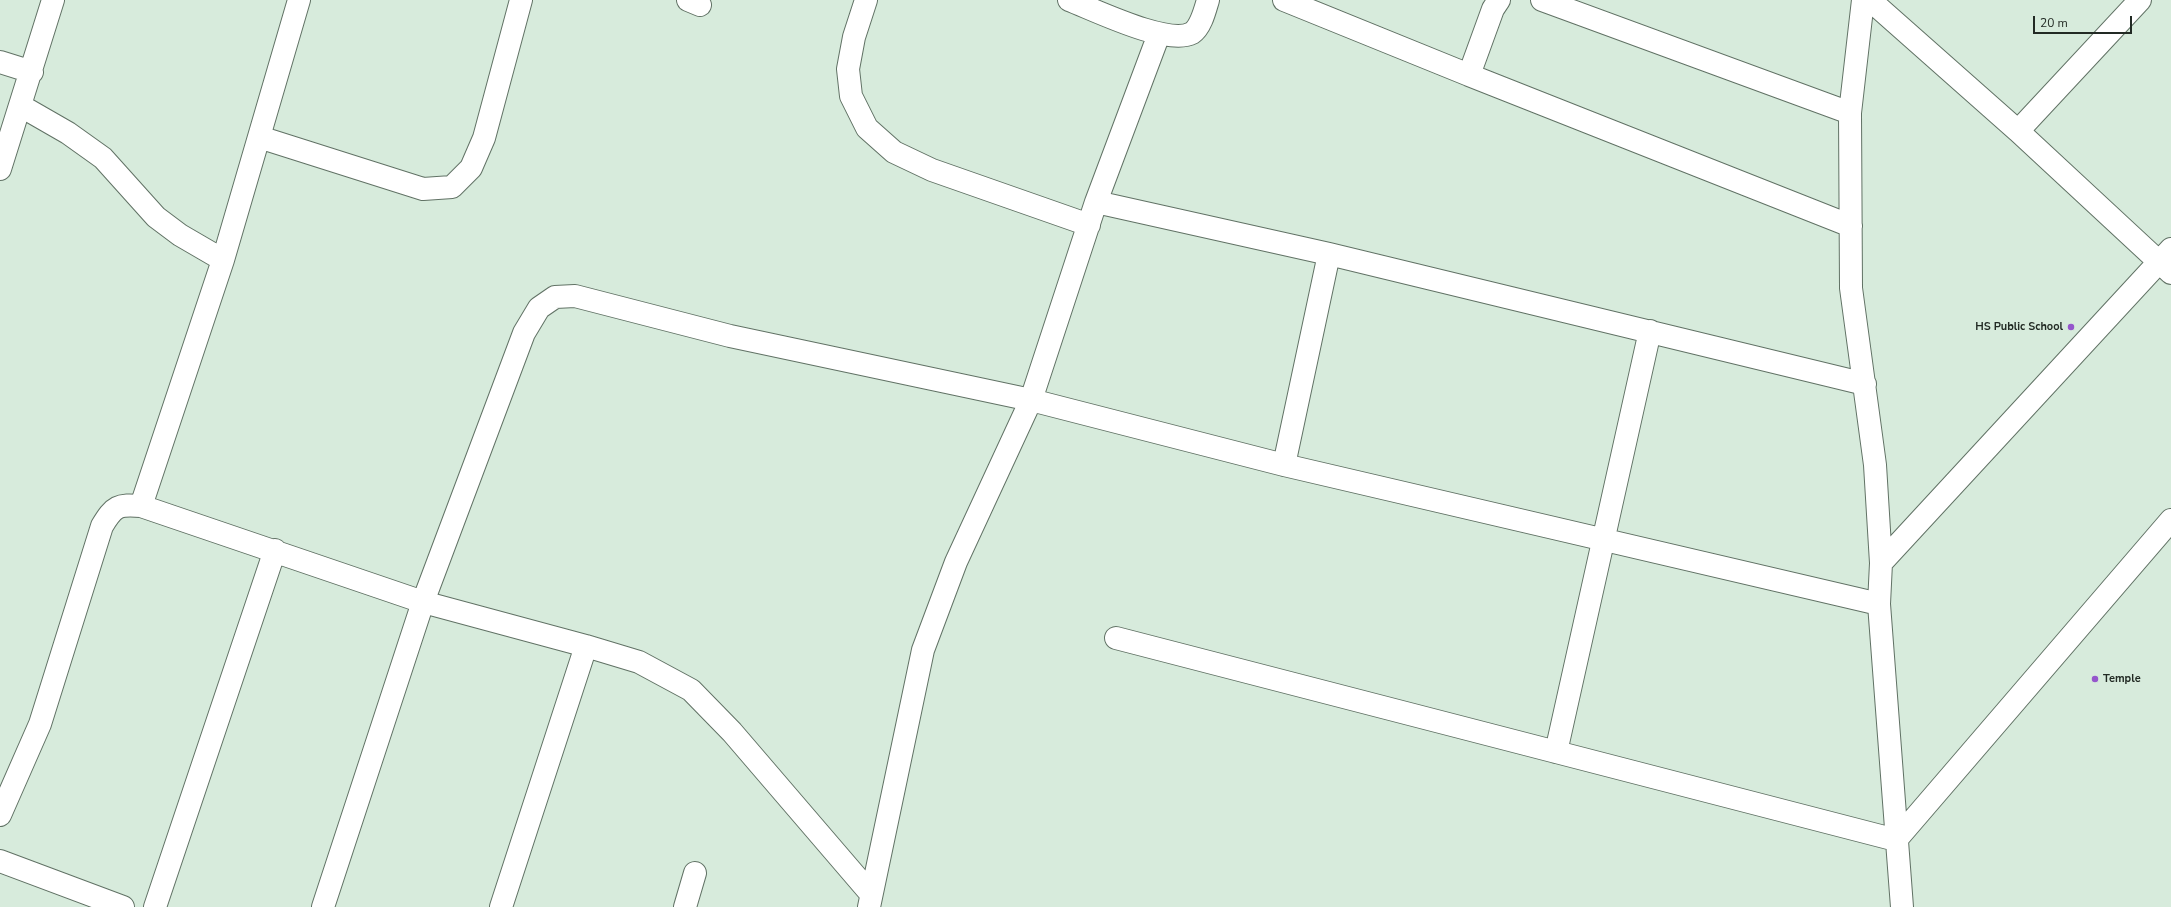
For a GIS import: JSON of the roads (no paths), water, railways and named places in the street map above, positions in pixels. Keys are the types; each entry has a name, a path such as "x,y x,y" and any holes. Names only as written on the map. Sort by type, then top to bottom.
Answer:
{"street":[{"path":"0,169 32,72 53,0"},
{"path":"141,506 223,260 299,0"},
{"path":"259,137 423,189 452,187 471,168 484,138 521,0"},
{"path":"866,0 854,37 848,69 851,96 867,128 894,152 932,170 1089,225"},
{"path":"1069,0 1159,34 1179,37 1193,32 1201,20 1208,0"},
{"path":"1284,0 1851,226"},
{"path":"1469,75 1493,10 1499,0"},
{"path":"1542,0 1850,112"},
{"path":"1863,0 1850,112 1850,288 1865,384 1875,465 1881,564 1879,604 1902,907"},
{"path":"1870,0 2167,261 1881,564"},
{"path":"2018,131 2140,0"},
{"path":"870,901 923,650 956,562 1031,400 1096,202 1159,34"},
{"path":"0,62 32,72"},
{"path":"21,106 68,133 103,158 156,217 223,260"},
{"path":"1096,202 1328,254 1865,384"},
{"path":"1284,465 1328,254"},
{"path":"324,907 423,602 524,333 539,308 556,297 575,296 730,336 1031,400 1284,465 1604,541 1879,604"},
{"path":"1556,752 1650,331"},
{"path":"0,815 40,724 102,526 111,510 124,505 141,506 275,550 423,602 586,646 639,662 691,690 732,732 870,901"},
{"path":"1896,840 2168,533"},
{"path":"155,907 275,550"},
{"path":"1116,638 1896,840"},
{"path":"501,907 586,646"},
{"path":"0,861 123,907"},
{"path":"685,907 695,873"}],"place":[{"name":"HS Public School","path":"2071,327"},
{"name":"Temple","path":"2095,679"}]}
